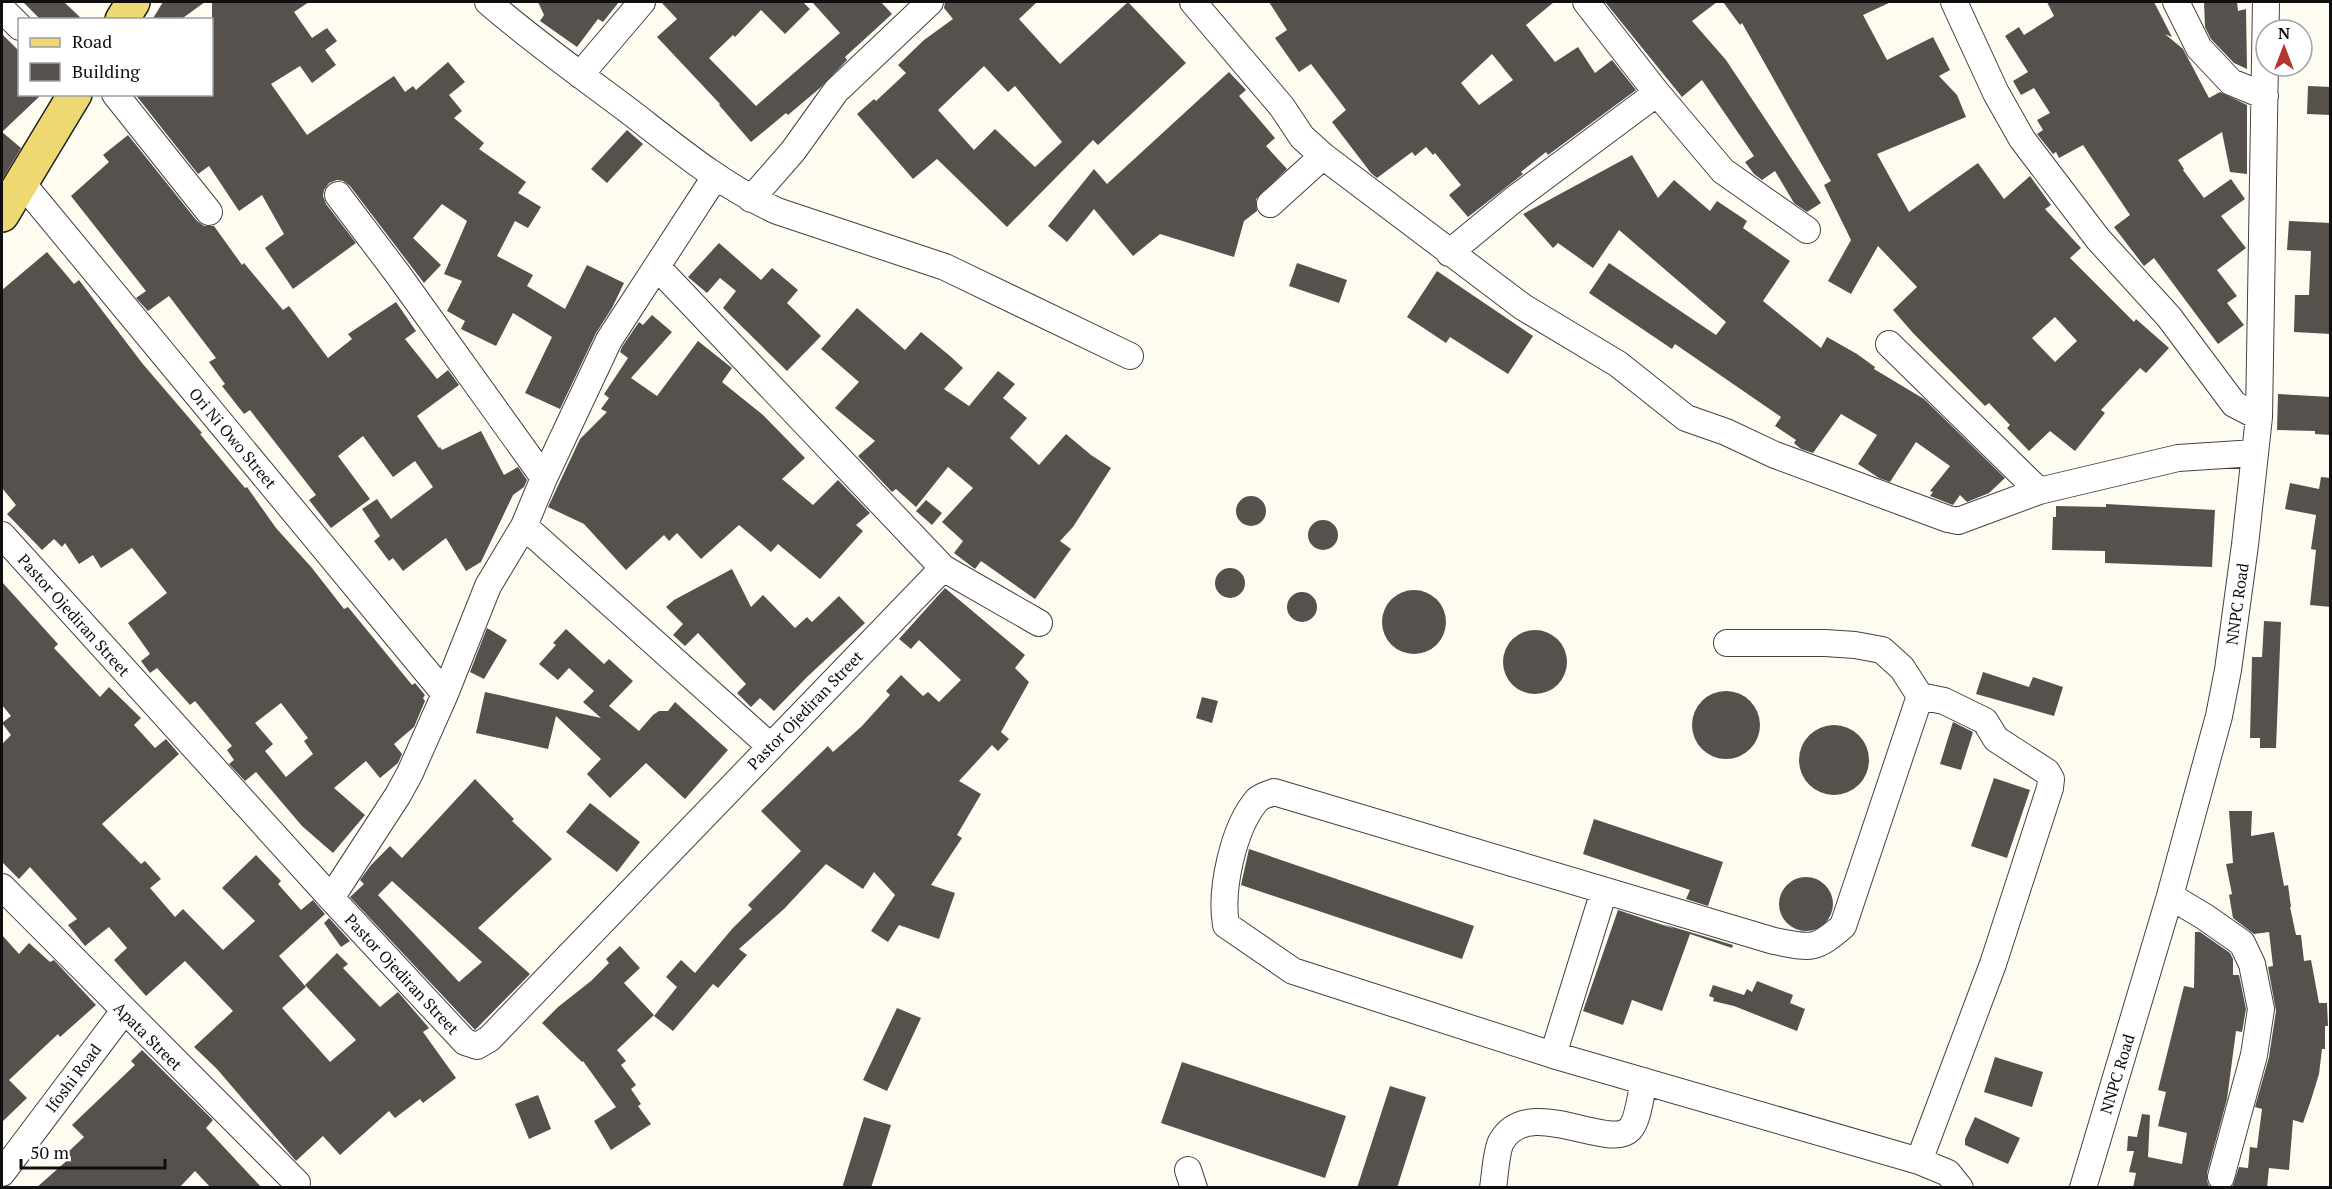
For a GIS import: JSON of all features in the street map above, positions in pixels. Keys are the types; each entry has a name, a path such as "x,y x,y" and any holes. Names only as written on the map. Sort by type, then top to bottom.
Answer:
{"main road":[{"path":"123,18 133,2"},
{"path":"2,215 74,96"}],"street":[{"path":"488,2 528,36 716,177 751,199 777,211 945,267 1130,356"},
{"path":"580,75 642,2"},
{"path":"751,199 793,151 836,91 930,2"},
{"path":"1193,2 1282,107 1302,137 1323,156 1523,307 1618,364 1686,418 1726,432 1775,455 1958,521 2039,491 2178,458 2255,453"},
{"path":"1586,2 1657,93 1723,171 1807,230"},
{"path":"1954,2 1996,93 2022,139 2098,239 2169,317 2234,404 2259,417"},
{"path":"2176,2 2199,48 2231,82 2265,96"},
{"name":"NNPC Road","path":"2083,1188 2170,896 2219,716 2228,670 2259,417 2266,2"},
{"path":"2,9 18,25"},
{"path":"1449,253 1512,201 1657,93"},
{"path":"117,96 209,212"},
{"path":"1270,204 1323,156"},
{"path":"331,898 398,795 445,694 488,586 524,526 609,340 716,177"},
{"name":"Ori Ni Owo Street","path":"22,183 445,694"},
{"path":"338,195 544,478"},
{"path":"657,267 943,568 1039,623"},
{"path":"1889,344 2039,491"},
{"path":"524,526 770,746"},
{"name":"Pastor Ojediran Street","path":"2,536 465,1042 477,1046 489,1039 943,568"},
{"path":"1727,643 1855,645 1882,650 1902,668 1920,696 1944,701 1985,721 1996,739 2047,772 2051,779 1993,964 1919,1161"},
{"path":"1920,696 1843,926 1823,943 1806,947 1774,941 1274,792 1259,798 1247,817 1228,863 1224,911 1226,925 1293,971 1553,1055 1919,1161 1948,1173 1960,1188"},
{"name":"Apata Street","path":"2,887 297,1183"},
{"path":"1553,1055 1604,891"},
{"path":"2170,896 2205,916 2242,943 2252,964 2260,1010 2254,1055 2221,1177"},
{"name":"Ifoshi Road","path":"2,1173 124,1011"},
{"path":"1493,1188 1501,1143 1509,1133 1520,1126 1551,1122 1621,1135 1629,1131 1634,1124 1644,1081"}],"building":[{"path":"23,2 64,2 81,18 39,18"},
{"path":"163,2 205,2 183,18 153,18"},
{"path":"212,2 309,2 294,12 312,38 327,28 337,41 325,50 336,65 312,83 300,66 271,84 307,135 394,76 405,92 413,86 416,90 448,62 465,82 449,95 462,111 454,118 484,143 479,149 526,182 518,193 541,207 528,228 515,221 497,256 533,275 527,286 565,309 587,265 624,283 596,333 560,409 525,393 552,337 513,313 496,346 461,329 465,321 447,311 462,281 444,274 467,221 442,204 413,238 441,265 424,283 350,186 337,180 329,183 323,196 326,204 356,243 293,289 265,248 284,234 262,195 239,211 209,166 198,174 137,96 213,96"},
{"path":"538,2 619,2 603,22 598,19 577,47 540,21 544,15"},
{"path":"661,2 803,2 810,9 785,34 761,10 735,37 733,35 709,58 756,106 840,33 812,2 881,2 892,14 845,57 847,60 820,88 751,142 720,104 657,37 677,19"},
{"path":"945,2 1037,2 1019,19 1060,64 1128,2 1186,63 1098,145 1093,140 1007,227 937,159 913,179 857,114 874,99 876,101 906,73 898,65 924,40 953,19 944,8","holes":["984,66 1008,92 1015,86 1062,142 1035,167 995,129 974,150 938,110"]},
{"path":"1269,2 1554,2 1526,25 1555,62 1578,47 1595,73 1612,60 1636,90 1548,155 1546,152 1521,172 1523,174 1468,217 1449,195 1461,185 1435,153 1433,155 1426,147 1415,156 1412,152 1377,178 1371,173 1332,122 1346,110 1311,64 1299,72 1275,38 1287,30","holes":["1492,54 1513,80 1479,105 1461,83"]},
{"path":"1605,2 1717,2 1692,21 1726,60 1821,203 1807,212 1794,203 1775,171 1762,180 1754,174 1745,162 1754,156 1702,80 1682,97"},
{"path":"1723,2 1891,2 1863,15 1887,60 1933,37 1950,70 1939,76 1957,95 1966,117 1877,154 1909,212 1978,163 2004,199 2030,176 2051,205 2045,209 2081,248 2070,258 2134,322 2136,319 2169,348 2146,373 2140,368 2101,410 2105,413 2075,451 2050,431 2029,451 2007,428 2010,425 1989,403 1985,406 1913,333 1893,310 1917,287 1878,246 1851,294 1828,281 1851,240 1824,185 1831,181 1742,23 1740,25","holes":["2055,317 2077,341 2055,362 2032,338"]},
{"path":"2047,2 2154,2 2172,37 2165,34 2183,49 2209,98 2220,92 2247,105 2247,174 2230,172 2222,132 2178,160 2204,198 2231,179 2245,199 2221,216 2246,248 2217,270 2237,296 2227,303 2244,325 2218,344 2154,258 2144,266 2114,227 2130,215 2083,145 2059,158 2056,152 2053,154 2037,134 2043,130 2037,120 2050,113 2034,88 2021,95 2013,81 2028,72 2005,36 2019,27 2024,35 2054,16"},
{"path":"2204,2 2237,2 2238,11 2246,9 2247,69 2234,63 2211,39 2205,27"},
{"path":"2,34 18,50 18,96 40,96 2,132"},
{"path":"1229,72 1246,90 1239,96 1275,138 1266,146 1287,169 1256,199 1257,211 1244,221 1234,257 1160,234 1133,256 1094,209 1067,242 1048,226 1094,169 1107,184"},
{"path":"2308,86 2331,87 2331,115 2307,114"},
{"path":"627,130 643,144 607,183 591,169"},
{"path":"2,132 21,148 2,180"},
{"path":"128,135 197,221 204,226 214,226 242,265 244,263 283,310 289,306 328,358 352,339 348,334 396,302 416,331 405,339 437,379 448,370 459,385 417,416 439,448 442,450 481,431 504,475 518,467 527,480 524,487 513,495 481,562 466,571 446,538 403,571 393,558 389,561 374,541 380,536 362,509 377,499 391,519 433,487 415,461 393,477 363,436 338,456 370,499 331,528 309,500 316,495 250,410 244,414 222,386 225,384 209,362 216,358 169,296 148,311 136,298 146,291 71,196 109,162 103,155"},
{"path":"1632,155 1658,198 1674,180 1710,211 1717,201 1747,221 1743,228 1790,261 1763,301 1821,348 1827,337 1857,354 1875,367 1874,369 1924,399 2005,478 1989,493 1967,502 1960,495 1953,505 1930,496 1933,492 1930,491 1950,466 1916,442 1890,482 1879,478 1858,464 1877,435 1841,414 1813,453 1801,449 1794,443 1796,440 1775,426 1781,417 1675,344 1672,349 1589,293 1609,263 1716,335 1726,322 1619,230 1593,268 1558,243 1553,248 1523,214"},
{"path":"2289,221 2331,223 2331,334 2294,332 2295,295 2309,295 2311,251 2287,250"},
{"path":"719,243 761,280 772,268 798,290 787,303 821,336 787,371 723,308 736,291 720,278 707,293 688,277"},
{"path":"47,252 74,284 79,280 142,363 245,488 247,487 276,528 312,568 344,609 348,607 412,685 415,683 425,695 423,698 425,701 414,727 394,744 402,754 398,763 380,778 366,761 334,788 365,815 333,853 302,826 256,772 245,781 229,764 234,760 227,750 232,746 195,701 190,705 157,668 150,673 141,661 150,654 128,623 167,593 132,548 101,568 93,555 79,564 65,543 62,547 54,539 42,550 7,514 16,505 2,488 2,290","holes":["281,703 308,738 304,741 313,754 286,777 265,751 273,744 255,723"]},
{"path":"1297,263 1347,280 1339,303 1289,286"},
{"path":"1437,271 1533,336 1508,374 1450,337 1446,343 1407,317"},
{"path":"857,308 905,350 921,332 950,356 963,368 944,389 969,406 998,371 1015,384 1003,398 1027,418 1010,438 1039,465 1066,434 1111,468 1073,527 1060,541 1071,549 1035,599 981,561 975,569 954,553 963,541 942,522 973,488 948,467 916,507 896,489 892,492 858,456 875,441 835,408 859,382 821,349"},
{"path":"652,315 672,332 631,378 657,396 698,341 732,368 722,382 763,415 805,458 782,479 813,505 838,480 870,513 856,525 863,531 820,579 778,544 771,552 739,525 701,559 677,533 669,541 664,535 626,570 584,524 548,507 580,439 607,412 601,409 609,398 604,394 628,358 620,352 622,347 639,322 643,325"},
{"path":"2278,394 2331,397 2331,435 2315,434 2315,431 2277,430"},
{"path":"2321,477 2331,478 2331,607 2310,605 2316,550 2311,549 2316,515 2285,509 2290,483 2319,489"},
{"path":"1251,496 1262,500 1266,511 1262,522 1251,526 1240,522 1236,511 1240,500"},
{"path":"926,500 942,513 932,525 916,511"},
{"path":"2106,504 2215,510 2212,567 2105,563 2105,551 2052,550 2053,517 2056,517 2056,506 2106,507"},
{"path":"1323,520 1329,521 1337,529 1337,541 1329,549 1323,550 1317,549 1309,541 1308,535 1309,529 1317,521"},
{"path":"1230,568 1236,569 1244,577 1244,589 1236,597 1230,598 1224,597 1216,589 1215,583 1216,577 1224,569"},
{"path":"732,569 751,607 763,595 795,628 807,617 812,622 839,596 865,623 774,711 760,698 751,707 737,693 746,684 698,633 685,646 673,635 683,624 666,607 674,600"},
{"path":"2,582 58,644 54,648 100,697 109,687 141,718 134,725 155,748 166,739 179,754 102,824 141,864 145,861 161,879 150,888 175,917 183,909 223,950 255,921 222,888 256,855 281,881 278,884 301,910 313,900 325,914 279,956 306,987 282,1008 330,1062 356,1040 305,985 337,953 348,964 343,968 380,1007 398,992 429,1028 423,1032 456,1078 423,1103 420,1099 395,1118 389,1111 340,1155 323,1136 296,1161 217,1069 194,1047 233,1011 185,961 146,996 114,960 127,948 109,927 85,946 68,925 77,919 30,867 19,879 2,862 2,744 11,735 2,723 11,716 2,705"},
{"path":"945,588 1025,655 1015,668 1029,682 1001,732 1009,739 998,751 992,745 959,781 981,794 957,835 962,838 931,885 955,893 939,939 899,925 888,942 871,931 895,895 874,872 863,889 826,864 784,909 739,949 747,955 718,988 713,984 673,1031 654,1016 677,987 666,977 681,960 695,973 752,909 748,905 801,851 761,811 828,746 833,752 862,726 890,695 886,691 901,675 923,696 928,692 939,702 961,680 919,640 911,649 899,639"},
{"path":"1414,590 1432,596 1440,604 1446,622 1440,640 1432,648 1414,654 1396,648 1388,640 1382,622 1388,604 1396,596"},
{"path":"1302,592 1308,593 1316,601 1316,613 1308,621 1302,622 1296,621 1288,613 1287,607 1288,601 1296,593"},
{"path":"2264,621 2281,622 2276,748 2260,748 2260,738 2250,738 2252,657 2262,657"},
{"path":"487,628 507,640 484,679 470,672"},
{"path":"566,629 604,664 609,659 633,681 609,706 639,731 653,715 659,711 668,711 675,702 728,750 685,799 646,763 610,798 587,774 601,759 556,716 548,749 476,733 485,692 601,718 583,702 594,691 569,668 558,680 539,664 556,645 553,643"},
{"path":"1535,630 1553,636 1561,644 1567,662 1561,680 1553,688 1535,694 1517,688 1509,680 1503,662 1509,644 1517,636"},
{"path":"1983,672 2029,687 2033,677 2063,687 2054,716 1976,694"},
{"path":"1726,691 1739,694 1750,701 1757,712 1760,725 1757,738 1750,749 1739,756 1726,759 1713,756 1702,749 1695,738 1692,725 1695,712 1702,701 1713,694"},
{"path":"1202,697 1218,701 1212,723 1196,718"},
{"path":"1953,722 1973,732 1961,770 1940,764"},
{"path":"1834,725 1847,728 1859,735 1866,747 1869,760 1866,773 1859,785 1847,792 1834,795 1821,792 1809,785 1802,773 1799,760 1802,747 1809,735 1821,728"},
{"path":"1994,778 2030,790 2007,858 1971,846"},
{"path":"475,779 514,819 512,821 552,859 478,928 530,974 475,1030 350,897 364,884 360,880 371,865 390,846 402,858","holes":["392,881 482,962 459,982 378,895"]},
{"path":"590,803 640,842 617,872 566,832"},
{"path":"2229,811 2252,811 2251,836 2274,832 2284,886 2288,885 2296,935 2301,935 2304,961 2311,960 2319,1003 2327,1003 2328,1026 2325,1026 2325,1049 2322,1049 2319,1074 2303,1123 2293,1120 2289,1170 2269,1168 2267,1188 2232,1188 2239,1167 2248,1168 2250,1147 2257,1148 2262,1109 2255,1107 2269,1057 2276,1011 2268,967 2273,966 2269,932 2254,934 2233,918 2229,895 2232,894 2226,864 2233,863"},
{"path":"1594,819 1723,862 1708,906 1686,899 1690,890 1583,854"},
{"path":"1249,849 1474,926 1462,959 1241,885"},
{"path":"1806,877 1816,879 1825,885 1831,894 1833,904 1831,914 1825,923 1816,929 1806,931 1796,929 1787,923 1781,914 1779,904 1781,894 1787,885 1796,879"},
{"path":"1618,910 1733,945 1732,948 1690,934 1662,1011 1632,1000 1623,1025 1583,1011"},
{"path":"329,918 350,941 341,947 324,923"},
{"path":"2195,932 2200,932 2230,953 2233,959 2233,975 2239,975 2246,1009 2242,1032 2236,1031 2227,1099 2207,1173 2210,1188 2133,1188 2136,1173 2129,1172 2134,1151 2127,1151 2128,1136 2137,1137 2142,1114 2150,1115 2148,1157 2182,1164 2187,1133 2158,1126 2166,1092 2158,1090 2184,986 2194,988"},
{"path":"2,935 19,954 29,943 50,962 54,960 96,1005 60,1037 58,1034 9,1080 27,1098 2,1122"},
{"path":"620,946 640,968 624,983 654,1015 617,1050 626,1061 621,1065 636,1085 631,1089 641,1104 638,1106 651,1124 611,1150 594,1121 616,1107 583,1061 542,1023 591,981 609,963 606,959"},
{"path":"1757,981 1793,995 1790,1003 1805,1009 1797,1031 1734,1006 1713,1001 1714,998 1709,996 1713,985 1744,995 1747,989 1752,992"},
{"path":"897,1008 921,1018 887,1091 863,1080"},
{"path":"142,1050 213,1120 206,1128 262,1188 211,1188 195,1171 179,1188 36,1188 71,1157 67,1153 84,1137 72,1125 135,1065 131,1061"},
{"path":"1995,1057 2043,1072 2032,1107 1984,1092"},
{"path":"1182,1062 1346,1116 1325,1178 1161,1123"},
{"path":"1390,1086 1426,1097 1397,1188 1357,1188"},
{"path":"538,1095 551,1129 529,1139 515,1104"},
{"path":"864,1117 891,1125 871,1188 842,1188"},
{"path":"1975,1117 2020,1138 2008,1164 1965,1145 1965,1139"}]}
